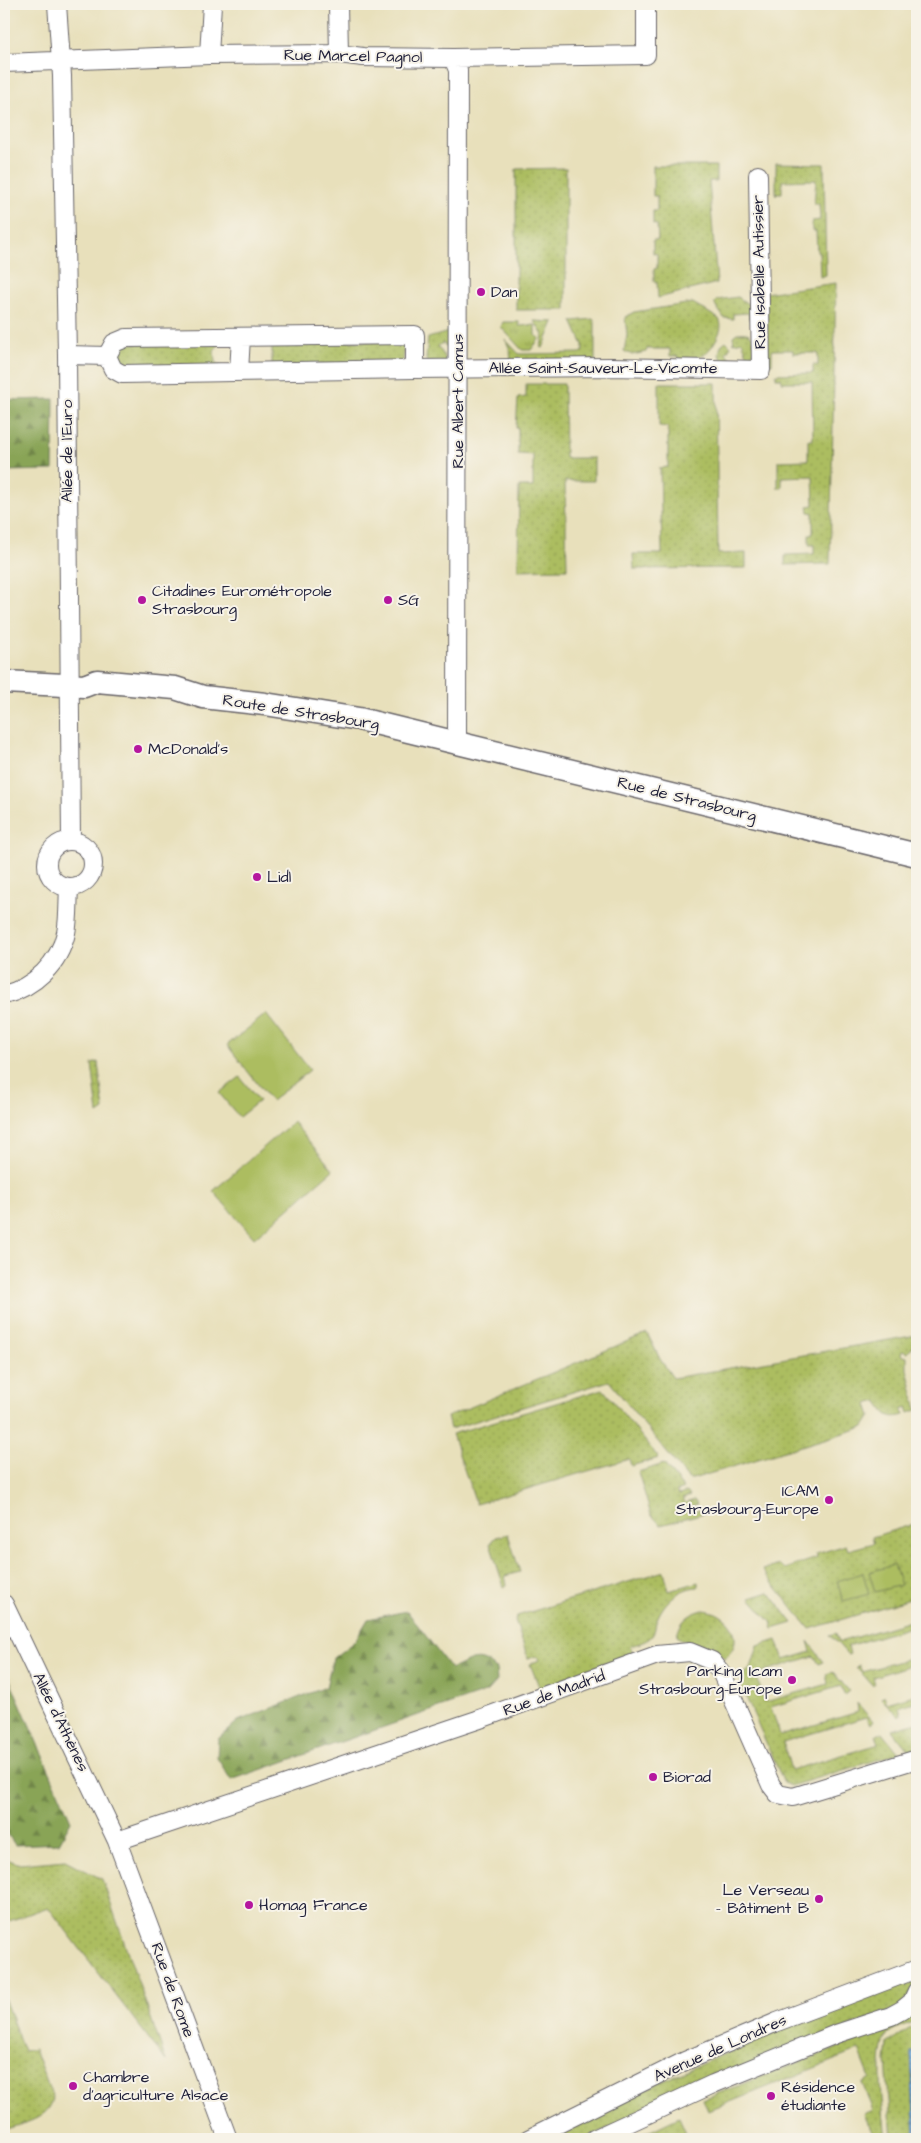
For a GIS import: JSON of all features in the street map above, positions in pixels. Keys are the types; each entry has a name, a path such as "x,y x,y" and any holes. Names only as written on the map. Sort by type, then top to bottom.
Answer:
{"main road":[{"name":"Route de Strasbourg","path":"4,682 76,685 97,681 175,688 203,697 265,704 359,719 457,744"},
{"name":"Rue de Strasbourg","path":"457,744 917,855"}],"street":[{"name":"Allée de l'Euro","path":"57,4 76,685 71,841"},
{"path":"209,55 212,4"},
{"path":"338,4 339,54"},
{"name":"Rue Marcel Pagnol","path":"4,63 209,55 339,54 363,57 453,58 646,55 646,4"},
{"name":"Rue Albert Camus","path":"453,58 458,70 457,744"},
{"name":"Rue Isabelle Autissier","path":"758,175 760,370"},
{"path":"67,354 107,356 114,343 126,338 415,335 415,369"},
{"path":"239,372 241,337"},
{"name":"Allée Saint-Sauveur-Le-Vicomte","path":"107,356 113,369 122,374 611,367 760,370"},
{"path":"71,841 85,847 92,860 92,868 86,879 76,886 69,887 62,886 52,878 47,866 51,851 56,845 71,841"},
{"path":"4,995 23,988 34,981 53,962 67,931 69,887"},
{"name":"Allée d'Athènes","path":"4,1604 117,1841"},
{"name":"Rue de Madrid","path":"117,1841 477,1720 644,1659 674,1652 690,1652 704,1656 712,1661 722,1674 772,1785 782,1796 793,1797 917,1759"},
{"name":"Rue de Rome","path":"117,1841 228,2139"},
{"name":"Avenue de Londres","path":"528,2139 685,2061 786,2018 917,1970"},
{"name":"Avenue de Londres","path":"594,2139 713,2084 836,2034 891,2016 912,2002 917,1991"}],"green space":[{"path":"776,163 824,164 826,275 820,277 816,231 812,231 812,221 820,220 819,204 814,204 816,180 782,181 782,193 776,193"},
{"path":"653,166 716,166 716,181 709,181 717,283 658,298 657,282 654,282 657,254 653,253 653,240 658,240 657,225 653,224 653,211 657,211 657,196 653,196"},
{"path":"566,168 566,310 516,310 516,169"},
{"path":"836,283 830,564 785,565 785,555 814,554 814,545 809,545 809,534 813,534 813,513 809,512 808,506 814,505 813,476 782,477 782,488 778,488 778,461 808,460 808,440 813,440 812,382 782,382 781,378 776,378 776,374 813,373 813,365 818,365 818,353 793,353 793,350 772,350 772,364 766,364 765,293"},
{"path":"738,297 752,307 752,318 749,319 749,313 733,314 733,319 724,318 715,302 717,300"},
{"path":"693,303 719,319 721,324 714,344 703,355 682,361 677,356 670,356 670,349 647,349 646,352 632,355 624,351 627,335 625,317 634,312"},
{"path":"593,319 595,322 595,361 511,362 510,350 505,339 519,354 580,353 583,351 583,345 572,321"},
{"path":"534,321 554,322 543,348 541,347 543,335"},
{"path":"503,322 519,322 519,326 535,325 535,335 540,338 531,350 522,350 501,327"},
{"path":"452,331 451,352 443,343 438,346 449,364 428,364 426,359 428,338"},
{"path":"737,333 748,333 755,345 751,358 743,363 740,359 747,355 742,341 734,343 733,336"},
{"path":"272,340 398,342 403,345 403,362 272,366"},
{"path":"726,341 731,346 726,353 732,360 737,359 737,362 723,361 719,354 721,345"},
{"path":"222,342 214,350 215,362 222,367 125,369 117,364 116,353 123,344"},
{"path":"659,383 716,383 718,554 746,553 746,568 634,569 633,554 662,554 660,468 668,467 668,427 659,426"},
{"path":"526,384 564,384 565,458 594,458 594,481 565,481 567,569 518,570 519,487 533,487 533,455 518,454 518,428 516,428 518,398 526,397"},
{"path":"54,399 53,470 4,471 4,400"},
{"path":"266,1014 310,1070 271,1101 227,1045"},
{"path":"98,1062 104,1110 98,1114 92,1064"},
{"path":"240,1077 259,1101 239,1117 219,1093"},
{"path":"293,1122 333,1170 254,1238 213,1191"},
{"path":"647,1333 660,1359 673,1378 917,1335 917,1341 908,1353 902,1351 901,1355 907,1357 907,1369 917,1410 909,1413 907,1407 902,1409 904,1415 894,1417 888,1415 882,1409 878,1401 867,1404 871,1416 864,1427 689,1480 609,1381 450,1429 447,1417"},
{"path":"603,1389 659,1458 631,1466 629,1459 476,1504 452,1434"},
{"path":"664,1464 684,1489 676,1492 679,1495 687,1492 690,1496 682,1499 686,1503 694,1500 697,1504 689,1507 693,1512 701,1509 704,1513 661,1525 651,1515 638,1472"},
{"path":"917,1523 917,1597 810,1629 762,1570 780,1565 784,1569 817,1558 816,1554 846,1545 848,1550 874,1543 872,1537"},
{"path":"508,1534 520,1572 505,1576 507,1585 504,1587 490,1544 496,1537"},
{"path":"894,1565 901,1585 875,1592 869,1572"},
{"path":"664,1571 669,1591 698,1582 698,1587 684,1590 667,1603 659,1615 651,1637 644,1642 630,1646 633,1655 540,1689 530,1664 539,1660 537,1656 528,1659 515,1620 517,1616"},
{"path":"863,1573 869,1594 843,1601 837,1581"},
{"path":"769,1592 793,1623 773,1629 771,1622 750,1598"},
{"path":"703,1610 720,1615 732,1627 735,1643 732,1651 725,1658 707,1647 685,1641 677,1636 680,1626 686,1619"},
{"path":"407,1611 451,1669 479,1659 496,1669 497,1681 488,1691 231,1780 217,1758 218,1739 238,1721 326,1687 333,1658 355,1641 368,1619"},
{"path":"917,1619 917,1625 848,1646 850,1654 848,1655 830,1635 836,1633 839,1642"},
{"path":"777,1640 784,1660 811,1652 808,1641 824,1662 819,1664 814,1656 756,1674 765,1702 828,1684 826,1674 833,1672 849,1691 844,1695 841,1686 771,1707 780,1735 858,1712 857,1703 873,1721 870,1725 866,1717 783,1742 791,1770 879,1744 876,1735 883,1733 899,1753 791,1786 784,1783 741,1686 742,1676 751,1668 758,1646"},
{"path":"917,1656 917,1663 873,1677 875,1684 873,1686 856,1667 859,1665 862,1672"},
{"path":"4,1666 71,1821 59,1843 15,1845 4,1829"},
{"path":"917,1694 917,1701 899,1707 901,1715 899,1717 881,1698 884,1695 887,1703"},
{"path":"917,1723 917,1748 908,1750 892,1730"},
{"path":"4,1858 20,1864 65,1860 102,1879 166,2061 48,1907 4,1923"},
{"path":"917,1979 909,1996 898,2008 713,2079 585,2139 548,2139 660,2082 789,2026"},
{"path":"4,1998 24,2051 34,2049 53,2098 46,2111 34,2120 4,2130"},
{"path":"917,2011 917,2021 898,2027 889,2033 884,2041 881,2084 886,2139 875,2139 864,2114 873,2110 862,2083 870,2078 859,2050 708,2111 703,2099 895,2026"},
{"path":"917,2026 917,2050 911,2053 915,2139 892,2139 886,2061 888,2043"},
{"path":"679,2117 688,2137 684,2139 634,2139"}],"water":[{"path":"917,2050 917,2139 915,2139 911,2052"}],"place":[{"name":"Dan","path":"481,292"},
{"name":"Citadines Eurométropole Strasbourg","path":"142,600"},
{"name":"SG","path":"388,600"},
{"name":"McDonald's","path":"138,749"},
{"name":"Lidl","path":"257,877"},
{"name":"ICAM Strasbourg-Europe","path":"829,1500"},
{"name":"Parking Icam Strasbourg-Europe","path":"792,1680"},
{"name":"Biorad","path":"653,1777"},
{"name":"Le Verseau - Bâtiment B","path":"819,1899"},
{"name":"Homag France","path":"249,1905"},
{"name":"Chambre d'agriculture Alsace","path":"73,2086"},
{"name":"Résidence étudiante","path":"771,2096"}]}
